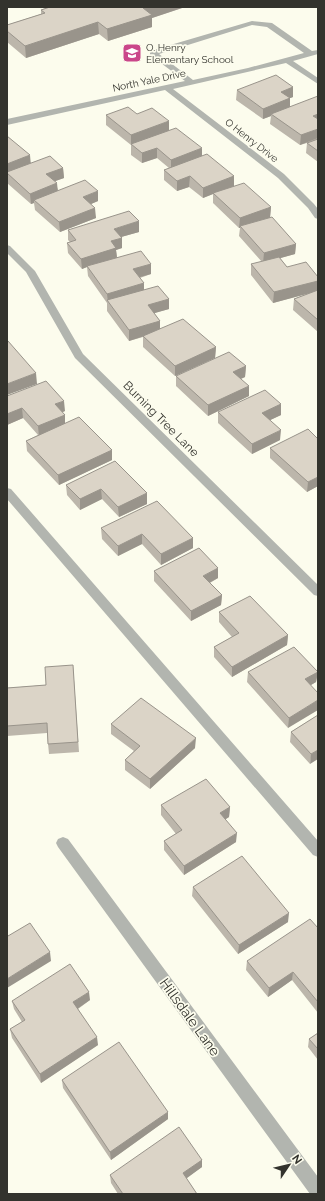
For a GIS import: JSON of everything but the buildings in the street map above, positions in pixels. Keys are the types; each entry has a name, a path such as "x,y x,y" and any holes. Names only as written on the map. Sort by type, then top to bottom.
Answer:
{"street":[{"path":"191,82 153,53 252,23 269,25 315,53"},
{"name":"North Yale Drive","path":"7,122 167,88 315,53"},
{"path":"286,60 318,82"},
{"name":"O Henry Drive","path":"167,88 281,176 311,206 318,216"},
{"name":"Burning Tree Lane","path":"7,248 30,271 79,356 318,592"},
{"path":"7,492 318,851"},
{"name":"Hillsdale Lane","path":"63,843 318,1192"}],"place":[{"name":"O. Henry Elementary School","path":"132,53"}]}
